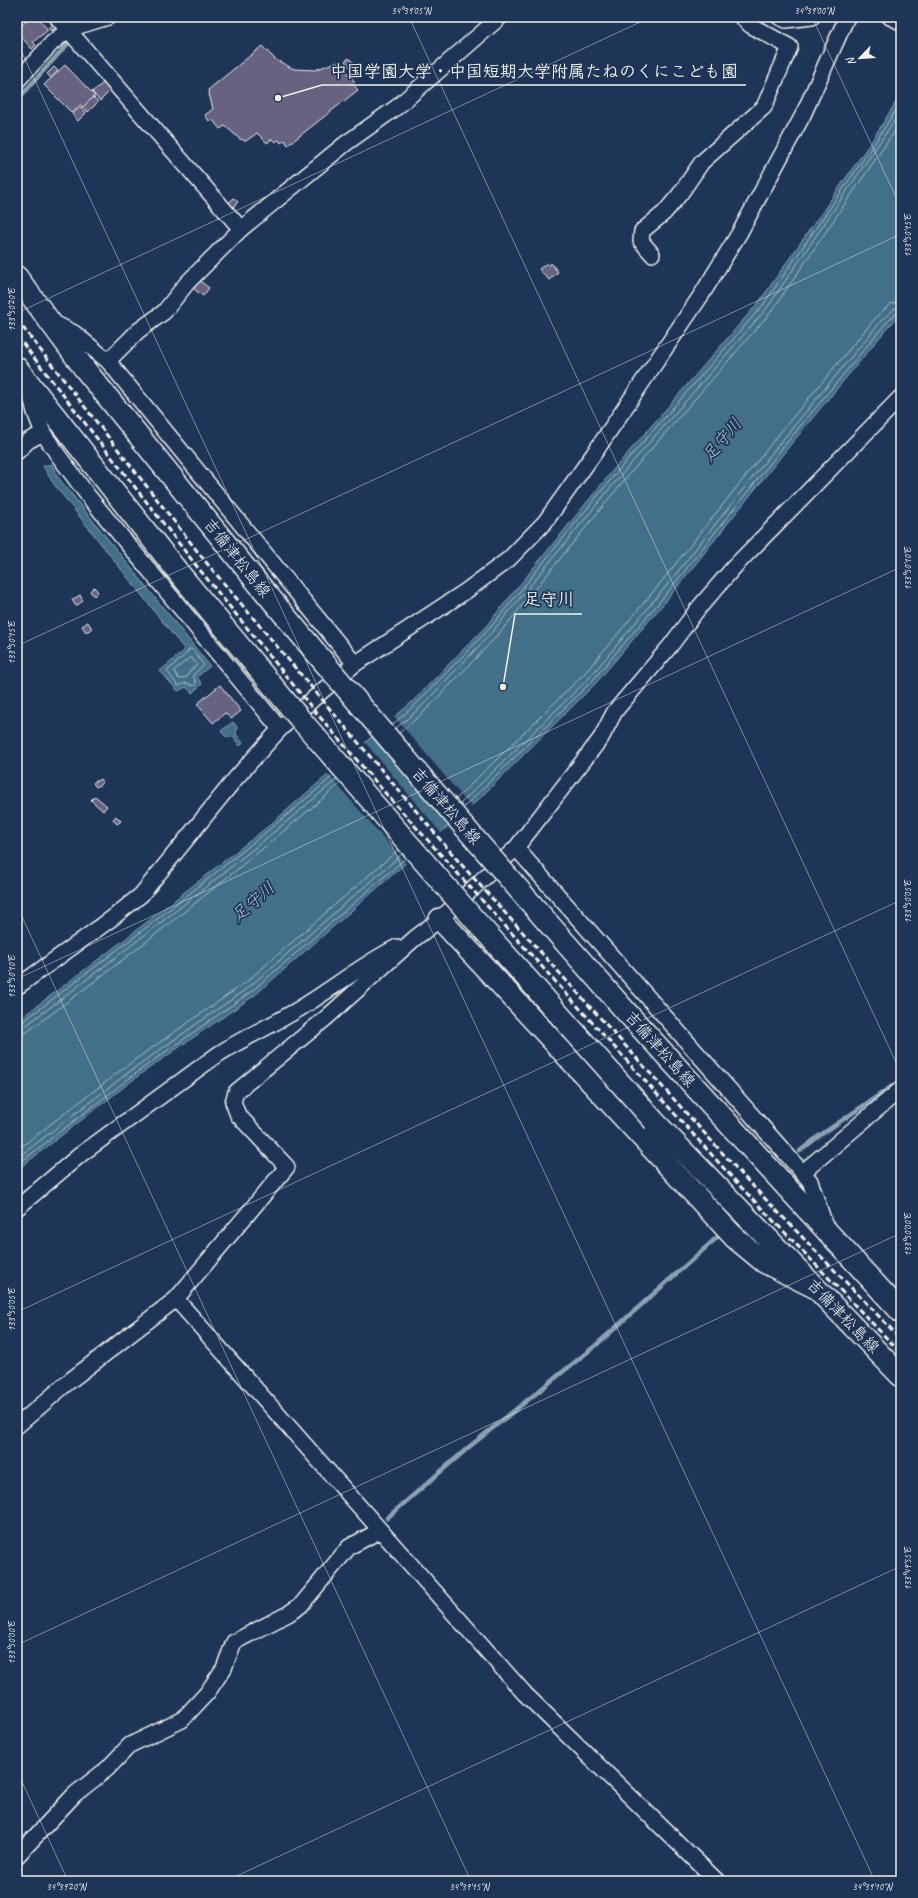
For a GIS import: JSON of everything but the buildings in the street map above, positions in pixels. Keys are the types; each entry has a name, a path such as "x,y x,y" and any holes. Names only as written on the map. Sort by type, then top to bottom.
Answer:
{"main road":[{"name":"吉備津松島線","path":"17,277 98,386 252,576 474,840 629,1015 901,1312"},
{"name":"吉備津松島線","path":"22,374 174,567 300,719 473,918 654,1121 901,1376"},
{"path":"440,919 736,1238 764,1262 814,1286"}],"street":[{"path":"58,17 241,229"},
{"path":"17,81 52,43 69,30 108,17"},
{"path":"108,361 138,331 164,312 187,283 241,229 345,144 397,107 500,17"},
{"path":"652,254 641,241 642,231 668,208 702,162 764,107 790,47 750,25 742,17"},
{"path":"779,17 786,20 812,17"},
{"path":"17,987 111,919 141,895 236,778 280,729 322,690 355,664 466,591 509,559 545,522 593,455 698,301 740,232 803,115 847,17"},
{"path":"890,17 901,22"},
{"path":"49,321 74,333 108,361 229,512 355,664"},
{"path":"22,374 43,433 89,497 280,729"},
{"path":"17,1426 67,1382 176,1299 287,1167 238,1115 233,1102 236,1092 326,1018 414,939 440,919 516,848 601,738 615,711 671,645 697,610 735,566 901,397"},
{"path":"17,452 28,441 43,433"},
{"path":"516,848 810,1181 828,1234"},
{"path":"17,1208 80,1155 217,1055 239,1041 306,1005 379,956 414,939"},
{"path":"802,1173 901,1089"},
{"path":"176,1299 379,1531 525,1694 717,1881"},
{"path":"17,1856 75,1794 107,1769 130,1745 182,1720 207,1693 224,1668 234,1642 288,1614 301,1605 349,1547 379,1531"}],"water":[{"path":"901,94 901,315 889,326 791,444 670,596 596,683 478,800 255,995 142,1073 17,1170 17,1021 124,940 271,824 413,701 487,625 614,469 759,302 871,142"},
{"path":"52,464 57,476 210,666 197,677 202,684 192,693 186,687 178,691 160,671 185,650 53,483 43,466"},
{"path":"233,722 237,727 236,734 243,743 240,746 233,737 225,736 221,731"}],"pier":[{"path":"394,716 472,808 451,826 373,734"},
{"path":"364,741 442,834 426,848 348,755"},
{"path":"345,758 424,850 407,865 327,773"}],"waterway":[{"path":"17,100 72,39"},
{"path":"800,1151 819,1136 901,1080"},
{"path":"387,1518 469,1447 595,1346 722,1233"}],"railway":[{"path":"17,320 205,561 460,863 746,1179 901,1339"},
{"path":"17,336 195,564 313,709 387,795 739,1185 901,1353"}],"place":[{"name":"中国学園大学・中国短期大学附属たねのくにこども園","path":"278,98"},
{"name":"足守川","path":"503,687"}]}
